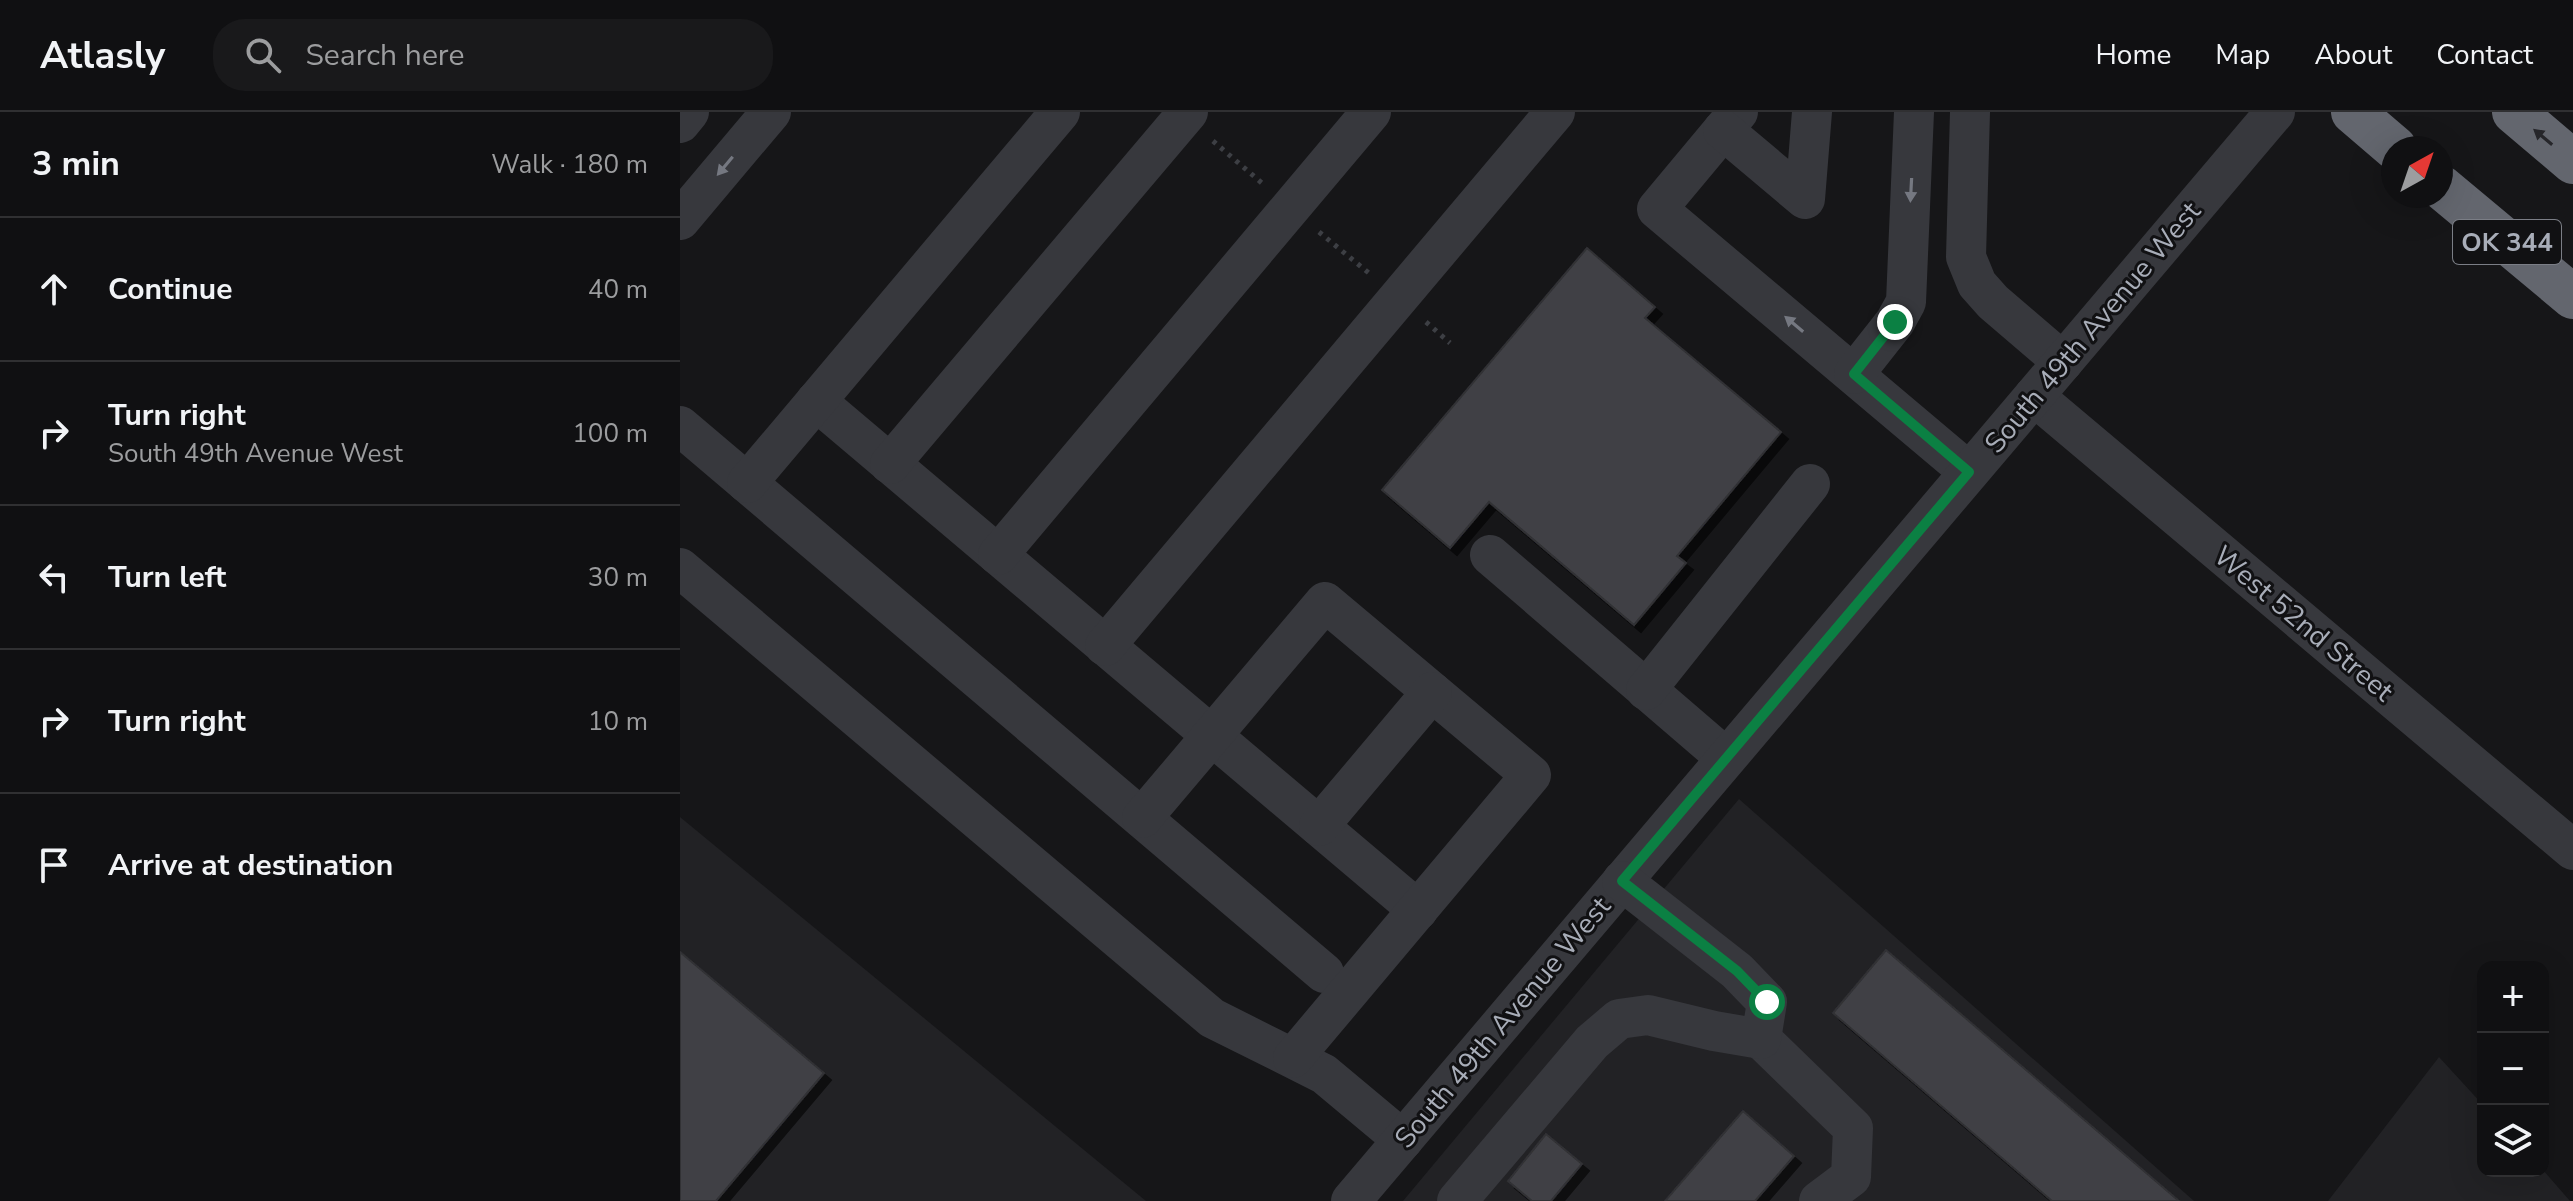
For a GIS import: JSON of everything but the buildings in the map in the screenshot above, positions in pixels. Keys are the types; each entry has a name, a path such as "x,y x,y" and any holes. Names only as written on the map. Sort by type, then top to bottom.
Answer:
{"highway":[{"path":"2353,112 2381,136"},
{"path":"2514,112 2573,162"},
{"name":"OK 344","path":"2453,197 2573,297"}],"street":[{"path":"680,123 689,112"},
{"path":"680,220 771,112"},
{"path":"747,483 1060,112"},
{"path":"890,464 1188,112"},
{"path":"998,555 1371,112"},
{"path":"1105,646 1555,112"},
{"path":"1812,112 1805,199 1731,121 1657,209 1969,472"},
{"path":"1854,374 1895,322 1906,302 1914,112"},
{"path":"1970,112 1966,257 1977,284 1993,302 2063,362"},
{"name":"South 49th Avenue West","path":"1351,1201 2275,112"},
{"name":"West 52nd Street","path":"2034,396 2573,850"},
{"path":"816,401 1418,910"},
{"path":"680,426 1324,973"},
{"path":"1646,690 1810,484"},
{"path":"1490,555 1726,758"},
{"path":"680,568 1212,1018 1324,1074 1403,1140"},
{"path":"1142,818 1325,602 1531,775 1293,1058"},
{"path":"1319,826 1432,692"},
{"path":"1622,881 1737,971 1767,1002 1761,1039"},
{"path":"1457,1201 1592,1042 1619,1019 1648,1015 1761,1039 1853,1128 1851,1177 1819,1201"}],"shaded area":[{"path":"1739,799 2194,1201 1403,1201"},
{"path":"680,817 1146,1201 680,1201"},
{"path":"2439,1057 2477,1098 2477,1177 2549,1177 2570,1201 2328,1201"}],"route":[{"path":"1767,1002 1737,971 1622,881 1969,472 1854,374 1895,322"}]}
